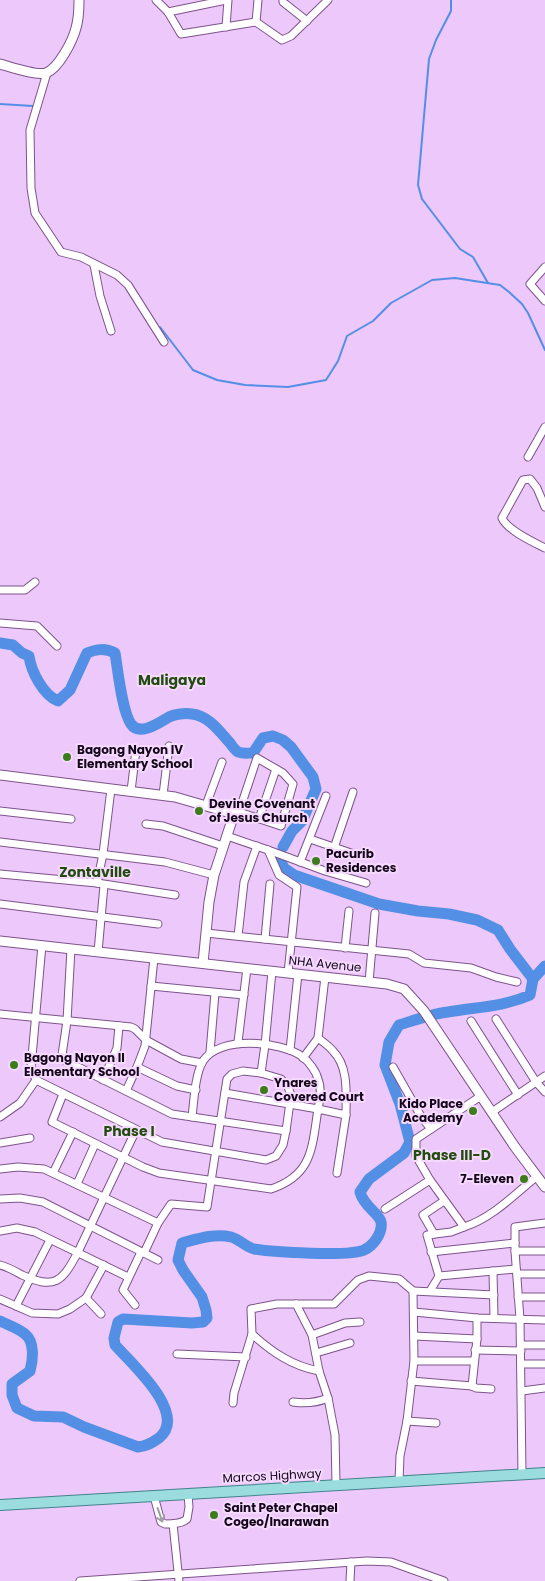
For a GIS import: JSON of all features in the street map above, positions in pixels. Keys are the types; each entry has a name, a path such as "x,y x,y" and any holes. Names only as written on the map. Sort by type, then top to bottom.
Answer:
{"main road":[{"name":"Marcos Highway","path":"0,1505 545,1473"}],"street":[{"path":"0,64 39,74 47,73 53,69 66,52 76,28 79,0"},
{"path":"156,0 166,11 181,34 256,22 282,40 291,36 325,1"},
{"path":"166,0 166,11"},
{"path":"166,11 200,3 227,0 226,27"},
{"path":"256,22 258,0"},
{"path":"283,0 283,2 307,21"},
{"path":"47,73 30,130 31,188 35,213 61,252 80,257 117,275 128,285 164,342"},
{"path":"94,265 100,296 111,331"},
{"path":"545,267 530,284 545,301"},
{"path":"528,457 545,427"},
{"path":"545,507 537,488 530,479 522,480 502,518 504,522 517,532 545,548"},
{"path":"0,590 25,590 35,582"},
{"path":"0,623 37,626 57,646"},
{"path":"163,795 169,746"},
{"path":"132,791 136,750"},
{"path":"0,775 176,797 206,806 236,813 259,819 278,826 281,825 293,785 276,769 257,758 236,813 223,846 208,902 203,963"},
{"path":"206,806 222,762"},
{"path":"259,819 276,769"},
{"path":"98,952 102,917 101,884 103,854 111,788"},
{"path":"334,848 353,792"},
{"path":"300,862 326,796"},
{"path":"0,811 71,820"},
{"path":"146,824 170,828 223,846"},
{"path":"227,836 325,872 366,883"},
{"path":"310,839 350,853"},
{"path":"0,842 164,862 214,875"},
{"path":"238,936 244,882 257,846"},
{"path":"268,850 279,875 297,887 288,972"},
{"path":"0,874 101,884 174,895"},
{"path":"264,939 270,884"},
{"path":"0,904 158,924"},
{"path":"345,948 349,911"},
{"path":"369,982 376,913"},
{"path":"206,933 409,954 424,963 471,968 517,982"},
{"name":"NHA Avenue","path":"0,941 288,972 387,984 404,989 424,1011 536,1177 545,1187"},
{"path":"42,945 31,1068 36,1080 136,1130 167,1143 215,1151 266,1160 276,1156 283,1145 291,1095 288,1087 281,1079 261,1073 243,1071 232,1074 227,1079 215,1151 207,1207 173,1204 158,1224 128,1277 123,1290 135,1305"},
{"path":"71,949 67,1021 62,1059 172,1114 220,1120 286,1132"},
{"path":"126,1091 138,1067 146,1040 154,958"},
{"path":"238,1042 247,968"},
{"path":"261,1073 272,971"},
{"path":"290,1050 298,974"},
{"path":"303,1058 318,1038 325,977"},
{"path":"151,986 244,995"},
{"path":"210,1052 216,993"},
{"path":"0,1014 135,1029 146,1040 182,1059 202,1063"},
{"path":"496,1019 536,1082 545,1092"},
{"path":"471,1021 518,1094"},
{"path":"103,1080 117,1048 119,1026"},
{"path":"318,1038 334,1052 342,1065 346,1088 346,1115 337,1173"},
{"path":"63,1094 52,1122 123,1158 159,1173 271,1190 288,1181 303,1168 311,1153 320,1093 318,1078 311,1066 303,1058 290,1050 238,1042 223,1046 210,1052 202,1063 192,1117"},
{"path":"138,1067 177,1086 196,1090"},
{"path":"393,1067 431,1129"},
{"path":"492,1112 545,1076"},
{"path":"0,1117 20,1103 36,1080"},
{"path":"225,1093 346,1115"},
{"path":"464,1227 444,1201 416,1156 416,1139 481,1096"},
{"path":"0,1265 45,1283 62,1278 78,1252 136,1130"},
{"path":"53,1173 72,1132"},
{"path":"0,1140 30,1138"},
{"path":"77,1184 95,1144"},
{"path":"0,1169 31,1167 44,1169 158,1224"},
{"path":"430,1291 439,1276 427,1235 451,1232 475,1224 490,1215 536,1177"},
{"path":"385,1208 430,1180"},
{"path":"0,1199 20,1198 43,1202 158,1260"},
{"path":"434,1234 423,1215 444,1201"},
{"path":"522,1474 521,1348 515,1227 545,1223"},
{"path":"0,1231 17,1228 35,1232 128,1277"},
{"path":"16,1306 50,1240"},
{"path":"431,1252 515,1247 545,1252"},
{"path":"0,1299 32,1313 58,1314 70,1309 86,1298 104,1265"},
{"path":"439,1276 492,1271 545,1274"},
{"path":"492,1271 494,1318"},
{"path":"233,1403 234,1393 252,1334 251,1309 277,1304 334,1304 358,1280 369,1276 399,1279 413,1291 494,1295"},
{"path":"399,1481 400,1456 407,1421 414,1361 413,1291"},
{"path":"518,1297 545,1297"},
{"path":"86,1298 101,1314"},
{"path":"296,1304 312,1335 319,1370 328,1398 335,1435 336,1485"},
{"path":"414,1312 477,1318 545,1320"},
{"path":"472,1386 477,1339 477,1318"},
{"path":"312,1335 345,1323 360,1322"},
{"path":"252,1334 272,1352 305,1368 319,1370"},
{"path":"414,1336 477,1339"},
{"path":"316,1353 350,1343"},
{"path":"475,1350 545,1345"},
{"path":"176,1354 246,1357"},
{"path":"414,1361 474,1361"},
{"path":"521,1364 545,1364"},
{"path":"411,1381 491,1389"},
{"path":"522,1391 545,1388"},
{"path":"294,1402 305,1404 328,1398"},
{"path":"407,1421 436,1423"},
{"path":"154,1496 161,1522 173,1524 185,1522 187,1519 189,1507 188,1494"},
{"path":"173,1524 179,1577"},
{"path":"80,1581 179,1577 367,1560 391,1562 444,1581"},
{"path":"350,1581 351,1562"}],"waterway":[{"path":"451,0 451,11 436,40 429,59 418,185 422,199 460,249 473,257 488,283"},
{"path":"0,104 33,106"},
{"path":"160,327 193,370 217,380 245,385 288,387 326,380 338,361 347,336 373,321 391,303 432,280 455,278 500,285 509,292 522,304 528,313 545,350"},
{"path":"0,643 13,645 29,656 32,669 39,682 47,694 58,701 70,690 87,653 101,650 115,653 125,710 131,724 135,728 145,729 171,716 189,714 198,715 209,721 240,753 253,753 263,738 273,736 283,740 291,747 313,777 316,789 302,821 292,831 283,847"},
{"path":"280,860 284,868 294,875 379,904 477,920 498,930 533,979"},
{"path":"0,1321 25,1334 32,1346 30,1371 12,1384 12,1395 17,1408 34,1416 63,1417 138,1447 147,1445 159,1438 166,1428 167,1416 162,1403 144,1376 115,1345 114,1338 118,1322 123,1319 192,1323 203,1322 207,1318 202,1297 178,1260 182,1243 206,1237 225,1236 234,1238 254,1249 277,1251 343,1253 356,1252 367,1248 379,1235 381,1222 365,1202 360,1192 369,1179 404,1153 410,1142 400,1104 385,1065 389,1042 399,1025 435,1014 500,1004 530,995 533,979 545,966"}],"place":[{"name":"Bagong Nayon IV Elementary School","path":"67,757"},
{"name":"Devine Covenant of Jesus Church","path":"199,811"},
{"name":"Pacurib Residences","path":"316,861"},
{"name":"Bagong Nayon II Elementary School","path":"14,1065"},
{"name":"Ynares Covered Court","path":"264,1090"},
{"name":"Kido Place Academy","path":"473,1111"},
{"name":"7-Eleven","path":"524,1179"},
{"name":"Saint Peter Chapel Cogeo/Inarawan","path":"214,1515"}],"district":[{"name":"Maligaya","path":"172,680"},
{"name":"Zontaville","path":"95,872"},
{"name":"Phase I","path":"129,1131"},
{"name":"Phase III-D","path":"452,1155"}]}
